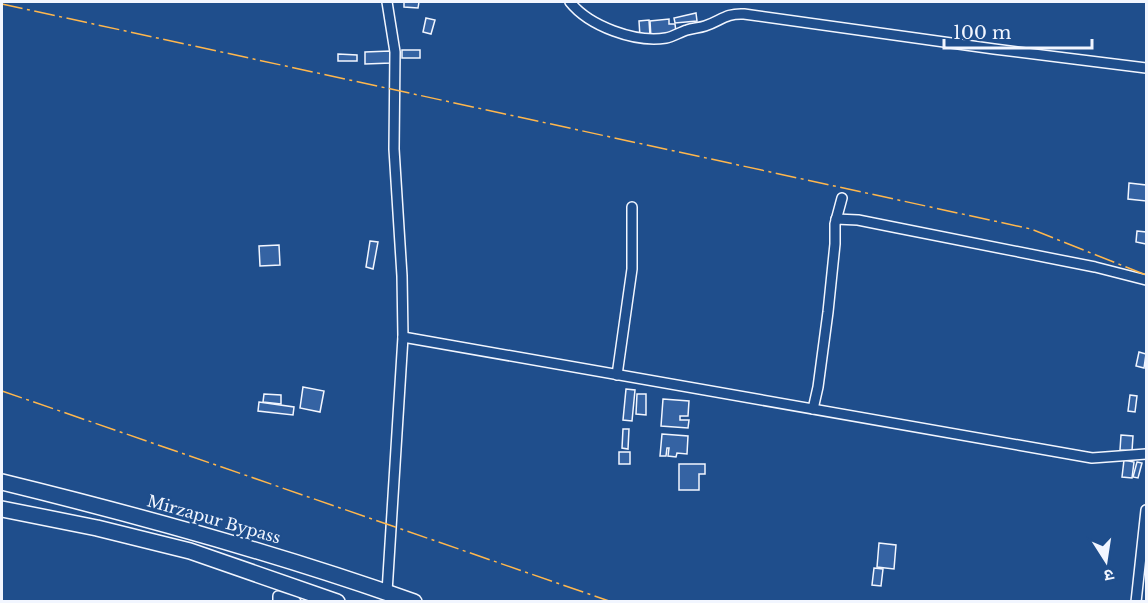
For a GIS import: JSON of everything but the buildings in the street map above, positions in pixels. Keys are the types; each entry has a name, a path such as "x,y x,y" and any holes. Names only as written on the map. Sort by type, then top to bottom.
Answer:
{"highway":[{"name":"Mirzapur Bypass","path":"2,482 126,512 318,568 414,602"},
{"path":"2,509 97,528 190,551 337,602"}],"street":[{"path":"387,2 395,52 394,149 402,276 403,337 387,592"},
{"path":"570,2 583,16 595,23 644,39 667,38 690,29 708,26 729,15 744,14 983,48 1146,68"},
{"path":"813,409 828,312 836,219 842,198"},
{"path":"617,375 632,269 632,207"},
{"path":"836,219 858,220 1095,267 1146,280"},
{"path":"403,337 1092,458 1146,454"},
{"path":"1140,597 1146,510"},
{"path":"278,602 278,596 296,602"}],"power":[{"path":"2,4 1031,229 1146,275"},
{"path":"2,391 612,602"}]}
